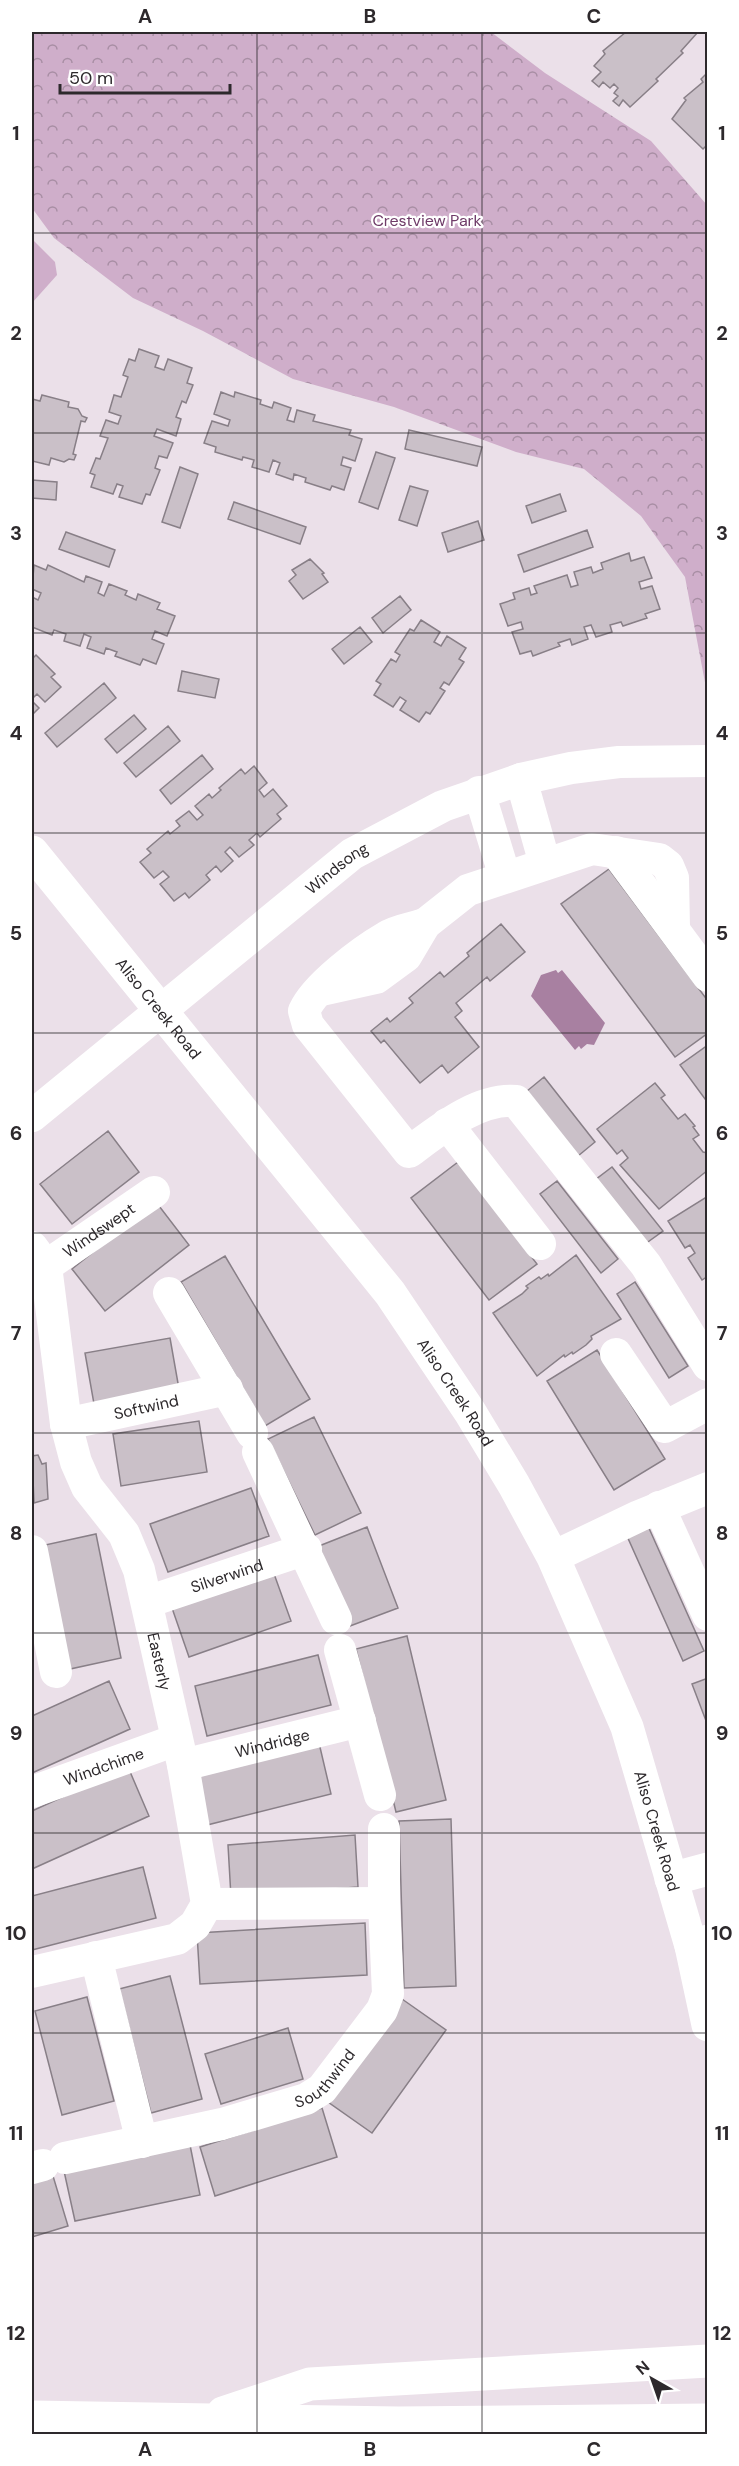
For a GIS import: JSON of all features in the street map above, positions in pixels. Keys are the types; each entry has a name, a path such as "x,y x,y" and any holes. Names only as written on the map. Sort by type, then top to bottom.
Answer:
{"main road":[{"name":"Aliso Creek Road","path":"32,852 390,1293 470,1412 553,1557 627,1727 671,1879 700,1943 708,2025"},
{"path":"671,1879 708,1869"},
{"path":"197,2421 310,2384 708,2361"},
{"path":"32,2417 398,2423 708,2420"}],"street":[{"name":"Windsong","path":"32,1116 352,854 443,806 521,779 571,768 619,762 690,759 708,761"},
{"path":"521,779 545,864"},
{"path":"479,792 505,877"},
{"path":"708,976 616,852 592,849 468,890 425,924 406,956 376,978 319,991 309,1000 304,1011 308,1025 409,1152 447,1124 498,1100 516,1101 646,1265 708,1365"},
{"path":"447,1124 540,1244"},
{"name":"Windswept","path":"38,1256 153,1192"},
{"name":"Easterly","path":"38,1256 41,1316 76,1462 87,1487 124,1534 147,1602 179,1752 207,1904"},
{"path":"169,1293 255,1442 306,1549 336,1619"},
{"path":"616,1354 665,1427 708,1404"},
{"name":"Softwind","path":"66,1425 226,1389"},
{"path":"553,1557 660,1507 708,1488"},
{"path":"660,1507 708,1615"},
{"name":"Silverwind","path":"147,1602 306,1549"},
{"path":"32,1551 37,1609 56,1672"},
{"path":"340,1650 380,1795"},
{"name":"Windridge","path":"179,1752 360,1721"},
{"name":"Windchime","path":"32,1792 179,1752"},
{"name":"Southwind","path":"46,2164 222,2124 306,2099 322,2089 382,2010 388,1994 384,1829"},
{"path":"32,1972 177,1939 195,1925 207,1904 384,1903"},
{"path":"96,1957 142,2142"}],"green space":[{"name":"Crestview Park","path":"32,32 491,32 545,73 651,141 707,205 707,693 685,577 641,516 584,469 516,452 394,407 293,379 203,331 133,298 54,238 32,208"},
{"path":"32,239 55,262 57,275 32,303"}],"shaded area":[{"path":"556,970 558,973 562,970 605,1023 594,1045 587,1044 581,1049 579,1046 575,1050 531,996 541,975"}],"building":[{"path":"626,32 698,32 681,51 683,53 656,79 658,81 630,107 623,100 619,106 613,101 618,96 614,93 618,88 614,84 610,88 603,82 599,87 592,81 601,72 594,66 605,54 603,51"},
{"path":"708,72 708,144 703,149 672,119 686,100 684,98 703,82 701,79"},
{"path":"139,349 159,356 155,367 164,370 168,359 192,368 187,383 193,385 186,403 182,401 176,417 181,419 176,436 157,429 154,436 173,443 167,458 159,456 155,468 160,470 150,495 146,494 142,504 119,497 123,486 117,484 113,494 91,487 95,475 90,473 96,458 100,459 108,438 100,436 106,420 118,424 121,416 109,412 114,395 121,397 128,377 123,375 129,359 135,361"},
{"path":"221,392 234,397 235,392 261,400 260,404 272,408 274,402 291,408 287,420 294,422 297,410 315,415 313,421 351,430 349,435 362,439 355,461 343,457 341,465 351,468 344,490 332,486 330,490 305,482 306,478 294,474 293,480 276,474 280,463 273,460 269,472 252,467 254,460 243,457 242,460 215,452 216,447 204,443 212,421 228,426 230,420 214,414"},
{"path":"42,395 69,402 68,407 78,409 82,416 87,418 85,422 81,421 73,454 76,455 74,460 69,459 64,462 51,458 49,465 32,461 32,399 40,401"},
{"path":"409,430 482,447 477,466 405,449"},
{"path":"376,452 395,458 378,509 359,502"},
{"path":"180,467 198,474 180,528 162,522"},
{"path":"32,480 57,482 56,500 32,498"},
{"path":"410,486 428,491 417,526 399,520"},
{"path":"560,494 566,511 532,523 526,506"},
{"path":"234,502 306,527 300,544 228,519"},
{"path":"478,521 484,540 448,552 442,533"},
{"path":"587,530 593,547 524,572 518,555"},
{"path":"66,532 115,550 109,567 59,549"},
{"path":"629,553 631,561 644,557 652,578 639,582 641,589 652,586 660,609 645,614 647,618 623,626 621,622 610,625 612,632 596,637 591,625 584,627 588,639 572,645 570,639 558,643 560,646 533,656 531,651 520,654 512,632 523,629 521,622 508,626 500,604 515,599 513,593 529,588 531,595 537,593 534,586 567,575 571,587 578,585 574,572 591,567 593,573 603,569 601,563"},
{"path":"310,559 324,573 322,574 328,582 303,599 289,581 296,575 292,570"},
{"path":"34,565 46,570 48,565 84,582 86,576 102,582 98,593 104,596 109,584 127,591 125,595 136,600 138,594 160,603 157,609 175,616 167,636 155,631 152,639 164,644 156,664 143,659 140,665 115,656 117,652 106,648 104,654 87,648 91,637 84,634 80,646 64,641 66,634 54,630 52,635 32,627 32,597 38,600 41,593 32,589"},
{"path":"400,596 411,610 383,633 372,618"},
{"path":"421,620 440,632 434,642 441,646 447,636 466,648 459,659 464,662 449,685 444,682 440,688 445,691 430,714 426,712 419,722 400,710 406,701 400,697 393,707 374,695 381,684 376,681 391,659 396,662 400,655 395,652 410,629 414,631"},
{"path":"360,627 372,642 344,664 332,649"},
{"path":"36,655 55,674 51,677 61,687 45,702 37,694 32,699 32,659"},
{"path":"182,671 219,679 215,698 178,691"},
{"path":"104,683 116,698 57,747 45,733"},
{"path":"32,701 39,708 32,715"},
{"path":"134,715 146,729 117,753 105,739"},
{"path":"168,726 180,741 136,777 124,763"},
{"path":"202,755 213,769 171,804 160,790"},
{"path":"254,766 267,783 259,790 264,797 273,789 287,806 277,814 281,819 260,837 257,833 249,840 254,845 239,857 230,847 225,852 233,861 221,872 216,866 206,875 210,880 189,898 185,893 174,901 160,884 169,877 163,871 154,878 140,862 151,853 147,849 168,831 170,834 180,826 176,821 189,811 197,820 203,815 195,806 209,794 212,798 221,790 219,788 241,769 245,774"},
{"path":"609,869 708,1001 708,1033 675,1057 561,904"},
{"path":"501,924 525,952 490,981 487,977 456,1003 462,1011 455,1017 479,1047 448,1073 442,1065 420,1083 384,1040 381,1043 371,1031 387,1018 390,1022 413,1003 409,998 440,972 444,977 469,956 467,953"},
{"path":"708,1045 708,1103 680,1065"},
{"path":"544,1077 595,1142 578,1156 527,1091"},
{"path":"655,1083 665,1095 661,1098 678,1119 685,1114 695,1126 693,1127 699,1135 693,1139 703,1152 708,1153 708,1170 659,1209 620,1165 628,1158 622,1150 617,1154 597,1129"},
{"path":"108,1131 139,1172 72,1224 40,1184"},
{"path":"458,1162 537,1264 489,1300 411,1198"},
{"path":"612,1167 663,1231 645,1244 595,1180"},
{"path":"557,1181 618,1259 601,1273 540,1194"},
{"path":"708,1196 708,1276 702,1280 688,1258 695,1253 690,1245 685,1248 668,1221"},
{"path":"156,1202 189,1245 105,1311 72,1269"},
{"path":"576,1255 621,1319 591,1336 592,1339 586,1345 573,1354 572,1352 565,1357 564,1355 537,1376 493,1313 522,1294 528,1288 526,1286 539,1277 541,1279 548,1274 549,1276"},
{"path":"225,1256 310,1399 265,1426 181,1282"},
{"path":"635,1282 688,1366 669,1378 617,1294"},
{"path":"170,1338 179,1389 94,1404 85,1353"},
{"path":"597,1350 665,1459 614,1490 547,1381"},
{"path":"314,1417 361,1513 315,1535 268,1439"},
{"path":"199,1421 207,1472 121,1486 113,1434"},
{"path":"38,1455 42,1464 46,1463 48,1499 34,1503 32,1456"},
{"path":"251,1488 269,1536 168,1572 150,1524"},
{"path":"648,1526 704,1651 683,1661 627,1536"},
{"path":"367,1527 398,1608 350,1626 319,1546"},
{"path":"96,1534 121,1658 70,1669 45,1545"},
{"path":"273,1571 291,1621 189,1657 172,1608"},
{"path":"407,1636 446,1800 396,1812 356,1649"},
{"path":"318,1655 331,1705 207,1736 195,1686"},
{"path":"708,1678 708,1726 692,1684"},
{"path":"109,1681 130,1729 32,1773 32,1716"},
{"path":"319,1743 331,1794 207,1825 195,1774"},
{"path":"128,1767 149,1816 32,1869 32,1811"},
{"path":"451,1819 456,1986 404,1988 399,1821"},
{"path":"355,1835 358,1887 231,1897 228,1845"},
{"path":"143,1867 156,1918 32,1950 32,1896"},
{"path":"365,1923 367,1975 200,1984 197,1933"},
{"path":"170,1976 202,2099 151,2113 119,1989"},
{"path":"87,1997 114,2101 62,2115 35,2011"},
{"path":"402,1999 446,2030 372,2133 328,2102"},
{"path":"288,2028 303,2079 221,2104 205,2054"},
{"path":"322,2108 337,2157 215,2196 200,2147"},
{"path":"190,2145 200,2195 75,2221 64,2171"},
{"path":"53,2176 68,2226 32,2237 32,2183"}]}
